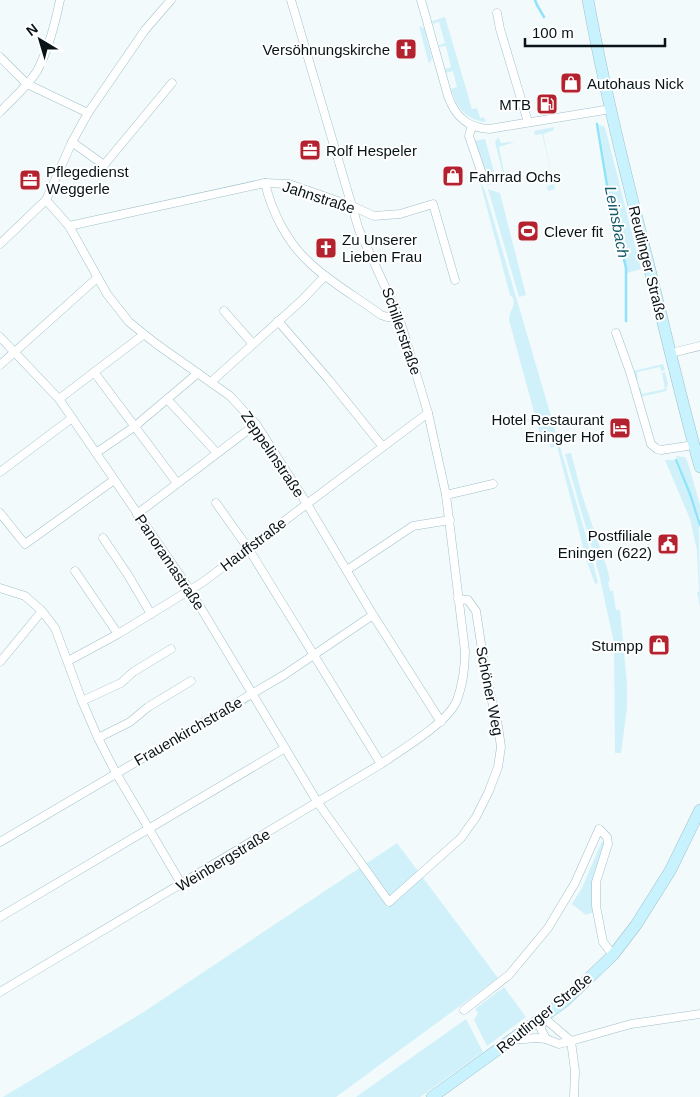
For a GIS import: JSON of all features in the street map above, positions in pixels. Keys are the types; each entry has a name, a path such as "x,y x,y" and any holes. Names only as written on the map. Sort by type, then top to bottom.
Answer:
{"main road":[{"name":"Reutlinger Straße","path":"588,0 622,158 700,467"},
{"name":"Reutlinger Straße","path":"432,1097 543,1017 586,982 613,955 636,925 670,871 700,810"}],"street":[{"path":"0,112 36,72 46,52 60,0"},
{"path":"0,244 46,200 72,142 88,113 145,30 171,0"},
{"name":"Schillerstraße","path":"291,0 360,230 399,317 428,413 446,495 465,651 464,672 457,702 441,722"},
{"path":"421,0 450,104 462,120 472,126 489,128 611,108"},
{"path":"497,12 528,122"},
{"path":"0,57 27,84 88,113"},
{"path":"72,142 104,165 172,83"},
{"path":"472,126 470,136 482,177"},
{"path":"265,183 270,203 279,224 308,262 381,315 399,317"},
{"name":"Jahnstraße","path":"69,226 265,183 289,184 352,206 374,216 400,214 433,204 454,280"},
{"name":"Zeppelinstraße","path":"46,200 69,226 97,278 117,308 143,335 236,401 256,424 441,722"},
{"path":"211,382 278,322 325,276"},
{"path":"0,365 97,278"},
{"path":"224,311 253,344"},
{"path":"278,322 329,380 383,447"},
{"path":"616,332 651,444 661,450 694,445"},
{"path":"59,399 143,335"},
{"name":"Panoramastraße","path":"0,337 59,399 190,590 318,803 389,902"},
{"path":"671,353 700,346"},
{"path":"94,372 177,483"},
{"path":"96,453 134,427 198,373"},
{"path":"168,399 217,453"},
{"name":"Hauffstraße","path":"68,661 118,634 190,590 428,413"},
{"path":"0,472 72,418"},
{"path":"137,514 256,424"},
{"path":"0,513 25,544 114,480"},
{"path":"446,495 493,484"},
{"path":"216,503 248,548 381,764"},
{"path":"347,570 413,526 450,520"},
{"path":"103,538 128,574 151,614"},
{"path":"75,571 118,634"},
{"path":"0,588 26,596 42,611 55,628 98,738 116,773 182,885"},
{"name":"Schöner Weg","path":"389,902 460,838 476,817 489,791 500,762 501,747 498,726 486,676 476,611 468,600 458,599"},
{"path":"0,662 42,611"},
{"name":"Frauenkirchstraße","path":"0,842 252,693 314,655 373,615"},
{"path":"82,701 121,683 132,672 170,649"},
{"path":"98,738 130,722 148,707 191,681"},
{"name":"Weinbergstraße","path":"0,992 318,803 381,764 441,722"},
{"path":"0,916 285,748"},
{"path":"464,1010 510,975 548,928 575,883 599,829 607,837 608,844 596,882 596,906 603,942 613,955"},
{"path":"512,1040 546,1039 559,1044 630,1024 700,1014"},
{"path":"543,1017 542,1029 546,1039"},
{"path":"543,1017 571,1041 574,1097"}],"shaded area":[{"path":"445,17 472,109 477,108 480,118 484,117 486,122 473,119 463,112 453,96 451,89 457,87 453,71 446,73 445,69 451,67 446,46 439,47 439,45 445,43 439,22 433,24 432,21"},
{"path":"419,26 424,28 432,59 429,64"},
{"path":"599,125 604,126 606,131 641,269 627,273 609,190"},
{"path":"554,127 554,130 543,134 553,178 542,134 535,135 534,131"},
{"path":"498,137 501,143 515,142 499,147 504,172 510,171 503,174 495,142"},
{"path":"485,139 497,183 487,185 475,141"},
{"path":"480,182 485,191 587,539 598,583 595,584 587,562 557,446 551,448 547,436 541,438 509,320 514,300 510,295"},
{"path":"554,184 555,189 548,191 547,186"},
{"path":"488,189 500,193 526,295 519,297"},
{"path":"663,364 665,370 661,371 660,367 637,372 638,379 635,379 633,371"},
{"path":"665,372 668,383 666,391 640,397 638,388 640,387 642,394 665,389 662,373"},
{"path":"571,453 582,495 608,571 610,591 613,591 616,610 620,610 627,685 627,708 621,753 615,753 614,643 599,574 565,454"},
{"path":"676,456 685,457 688,463 700,505 700,519"},
{"path":"665,460 674,460 689,495 699,527 700,607 697,592 699,592 697,551 690,519"},
{"path":"602,841 606,845 592,885 594,912 586,915 572,904 582,888"},
{"path":"397,843 498,978 336,1097 3,1097 142,1013"},
{"path":"504,987 526,1017 487,1046 474,1020 478,1013 475,1009"},
{"path":"466,1019 483,1052 420,1097 356,1097"}],"waterway":[{"name":"Leinsbach","path":"535,0 544,17"},
{"name":"Leinsbach","path":"597,124 608,191 626,268 626,321"},
{"name":"Leinsbach","path":"676,460 700,525"}],"place":[{"name":"Versöhnungskirche","path":"406,49"},
{"name":"Autohaus Nick","path":"571,83"},
{"name":"MTB","path":"547,104"},
{"name":"Rolf Hespeler","path":"310,150"},
{"name":"Fahrrad Ochs","path":"453,176"},
{"name":"Pflegedienst Weggerle","path":"30,180"},
{"name":"Clever fit","path":"528,231"},
{"name":"Zu Unserer Lieben Frau","path":"326,248"},
{"name":"Hotel Restaurant Eninger Hof","path":"620,428"},
{"name":"Postfiliale Eningen (622)","path":"668,544"},
{"name":"Stumpp","path":"659,645"}]}
